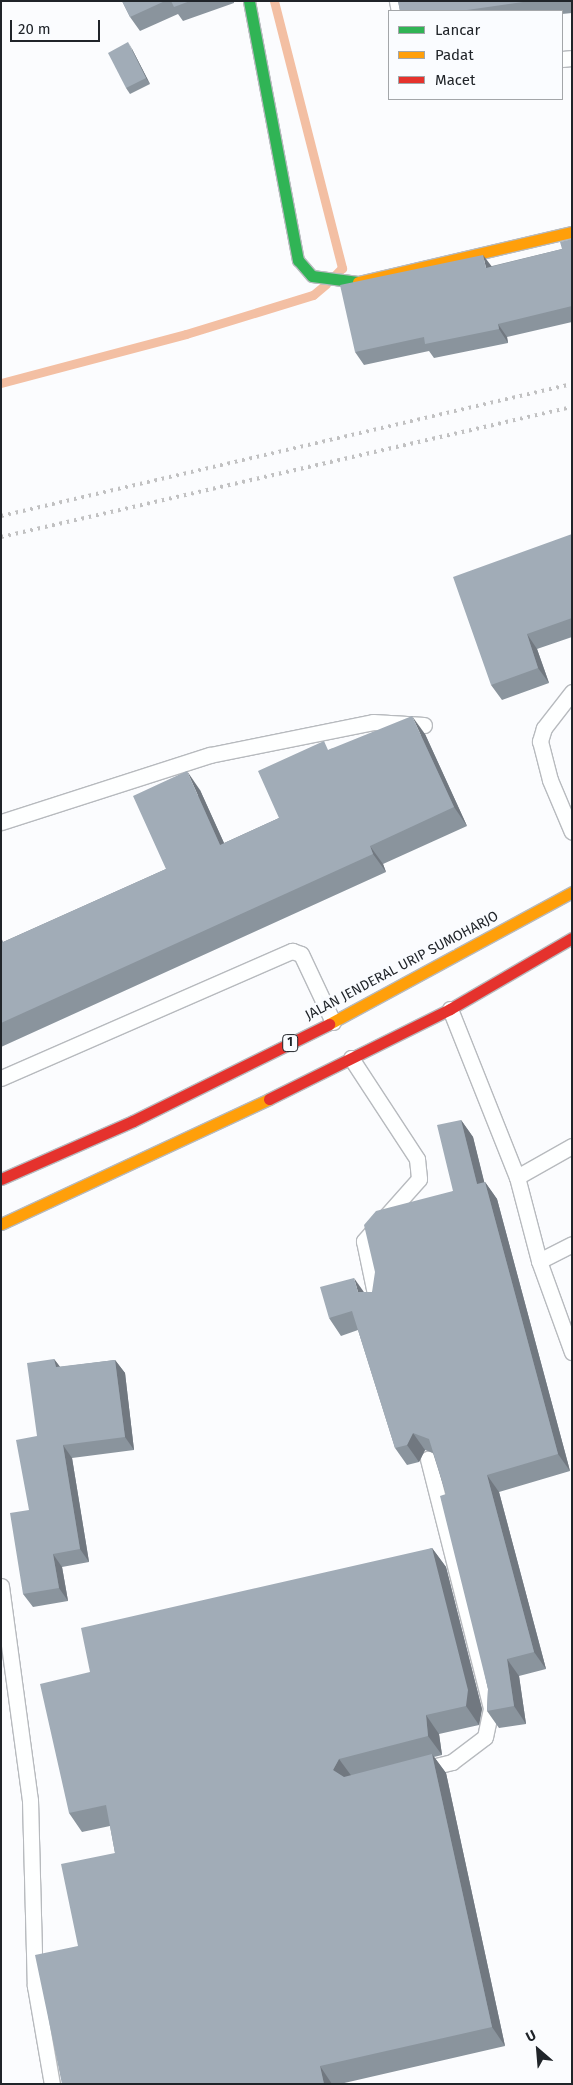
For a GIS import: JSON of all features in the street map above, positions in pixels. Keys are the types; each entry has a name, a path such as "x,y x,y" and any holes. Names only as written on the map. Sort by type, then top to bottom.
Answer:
{"main road":[{"path":"249,1 298,260 312,276 344,282 572,232"},
{"name":"JALAN JENDERAL URIP SUMOHARJO","path":"1,1179 133,1121 333,1022 572,892"},
{"path":"1,1224 157,1155 450,1009 572,938"}],"lane":[{"path":"572,692 544,728 540,742 550,780 572,832"},
{"path":"1,822 210,755 373,722 424,725"},
{"path":"1,1078 292,951 301,954 333,1022"},
{"path":"450,1009 517,1177 539,1261 572,1352"},
{"path":"351,1058 416,1160 419,1179 364,1241 377,1303"},
{"path":"517,1177 572,1146"},
{"path":"539,1261 572,1244"},
{"path":"404,1774 452,1762 485,1737 490,1721 491,1708 428,1460"},
{"path":"1,1586 30,1800 35,1986 52,2084"}],"building":[{"path":"122,1 165,1 130,17"},
{"path":"171,1 190,1 174,7"},
{"path":"398,1 530,1 467,10 400,10"},
{"path":"128,42 146,78 126,88 108,53"},
{"path":"572,239 572,306 498,324 499,329 425,344 424,337 355,352 340,285 483,255 486,268 562,249 560,242"},
{"path":"572,534 572,618 527,634 538,668 491,685 453,577"},
{"path":"412,716 454,807 370,846 373,854 1,1023 1,943 166,869 133,796 187,771 220,845 279,818 258,771 324,741 328,750"},
{"path":"461,1120 477,1184 485,1182 558,1454 487,1475 534,1652 507,1659 514,1706 487,1711 488,1689 440,1496 446,1494 429,1439 413,1433 407,1445 395,1448 352,1311 329,1318 320,1287 354,1278 358,1292 372,1292 375,1272 364,1225 376,1211 453,1191 437,1125"},
{"path":"54,1359 56,1367 115,1360 125,1437 63,1445 80,1549 53,1554 59,1588 23,1594 10,1513 29,1510 16,1440 37,1436 27,1363"},
{"path":"432,1548 468,1690 466,1706 426,1715 428,1736 339,1759 333,1770 344,1777 432,1754 492,2027 320,2066 324,2084 62,2084 35,1955 78,1946 61,1864 115,1853 106,1805 69,1813 40,1684 90,1672 81,1628"}],"waterway":[{"path":"274,1 342,268 335,275"},
{"path":"1,383 186,334 313,295 326,284"}],"railway":[{"path":"1,516 572,384"},
{"path":"1,537 572,407"}],"traffic: fast":[{"path":"249,1 298,260 312,276 358,282"}],"traffic: slow":[{"path":"358,282 572,232"},
{"path":"329,1024 572,892"},
{"path":"1,1224 269,1099"}],"traffic: jam":[{"path":"269,1099 450,1009 572,938"},
{"path":"1,1179 133,1121 329,1024"}]}
